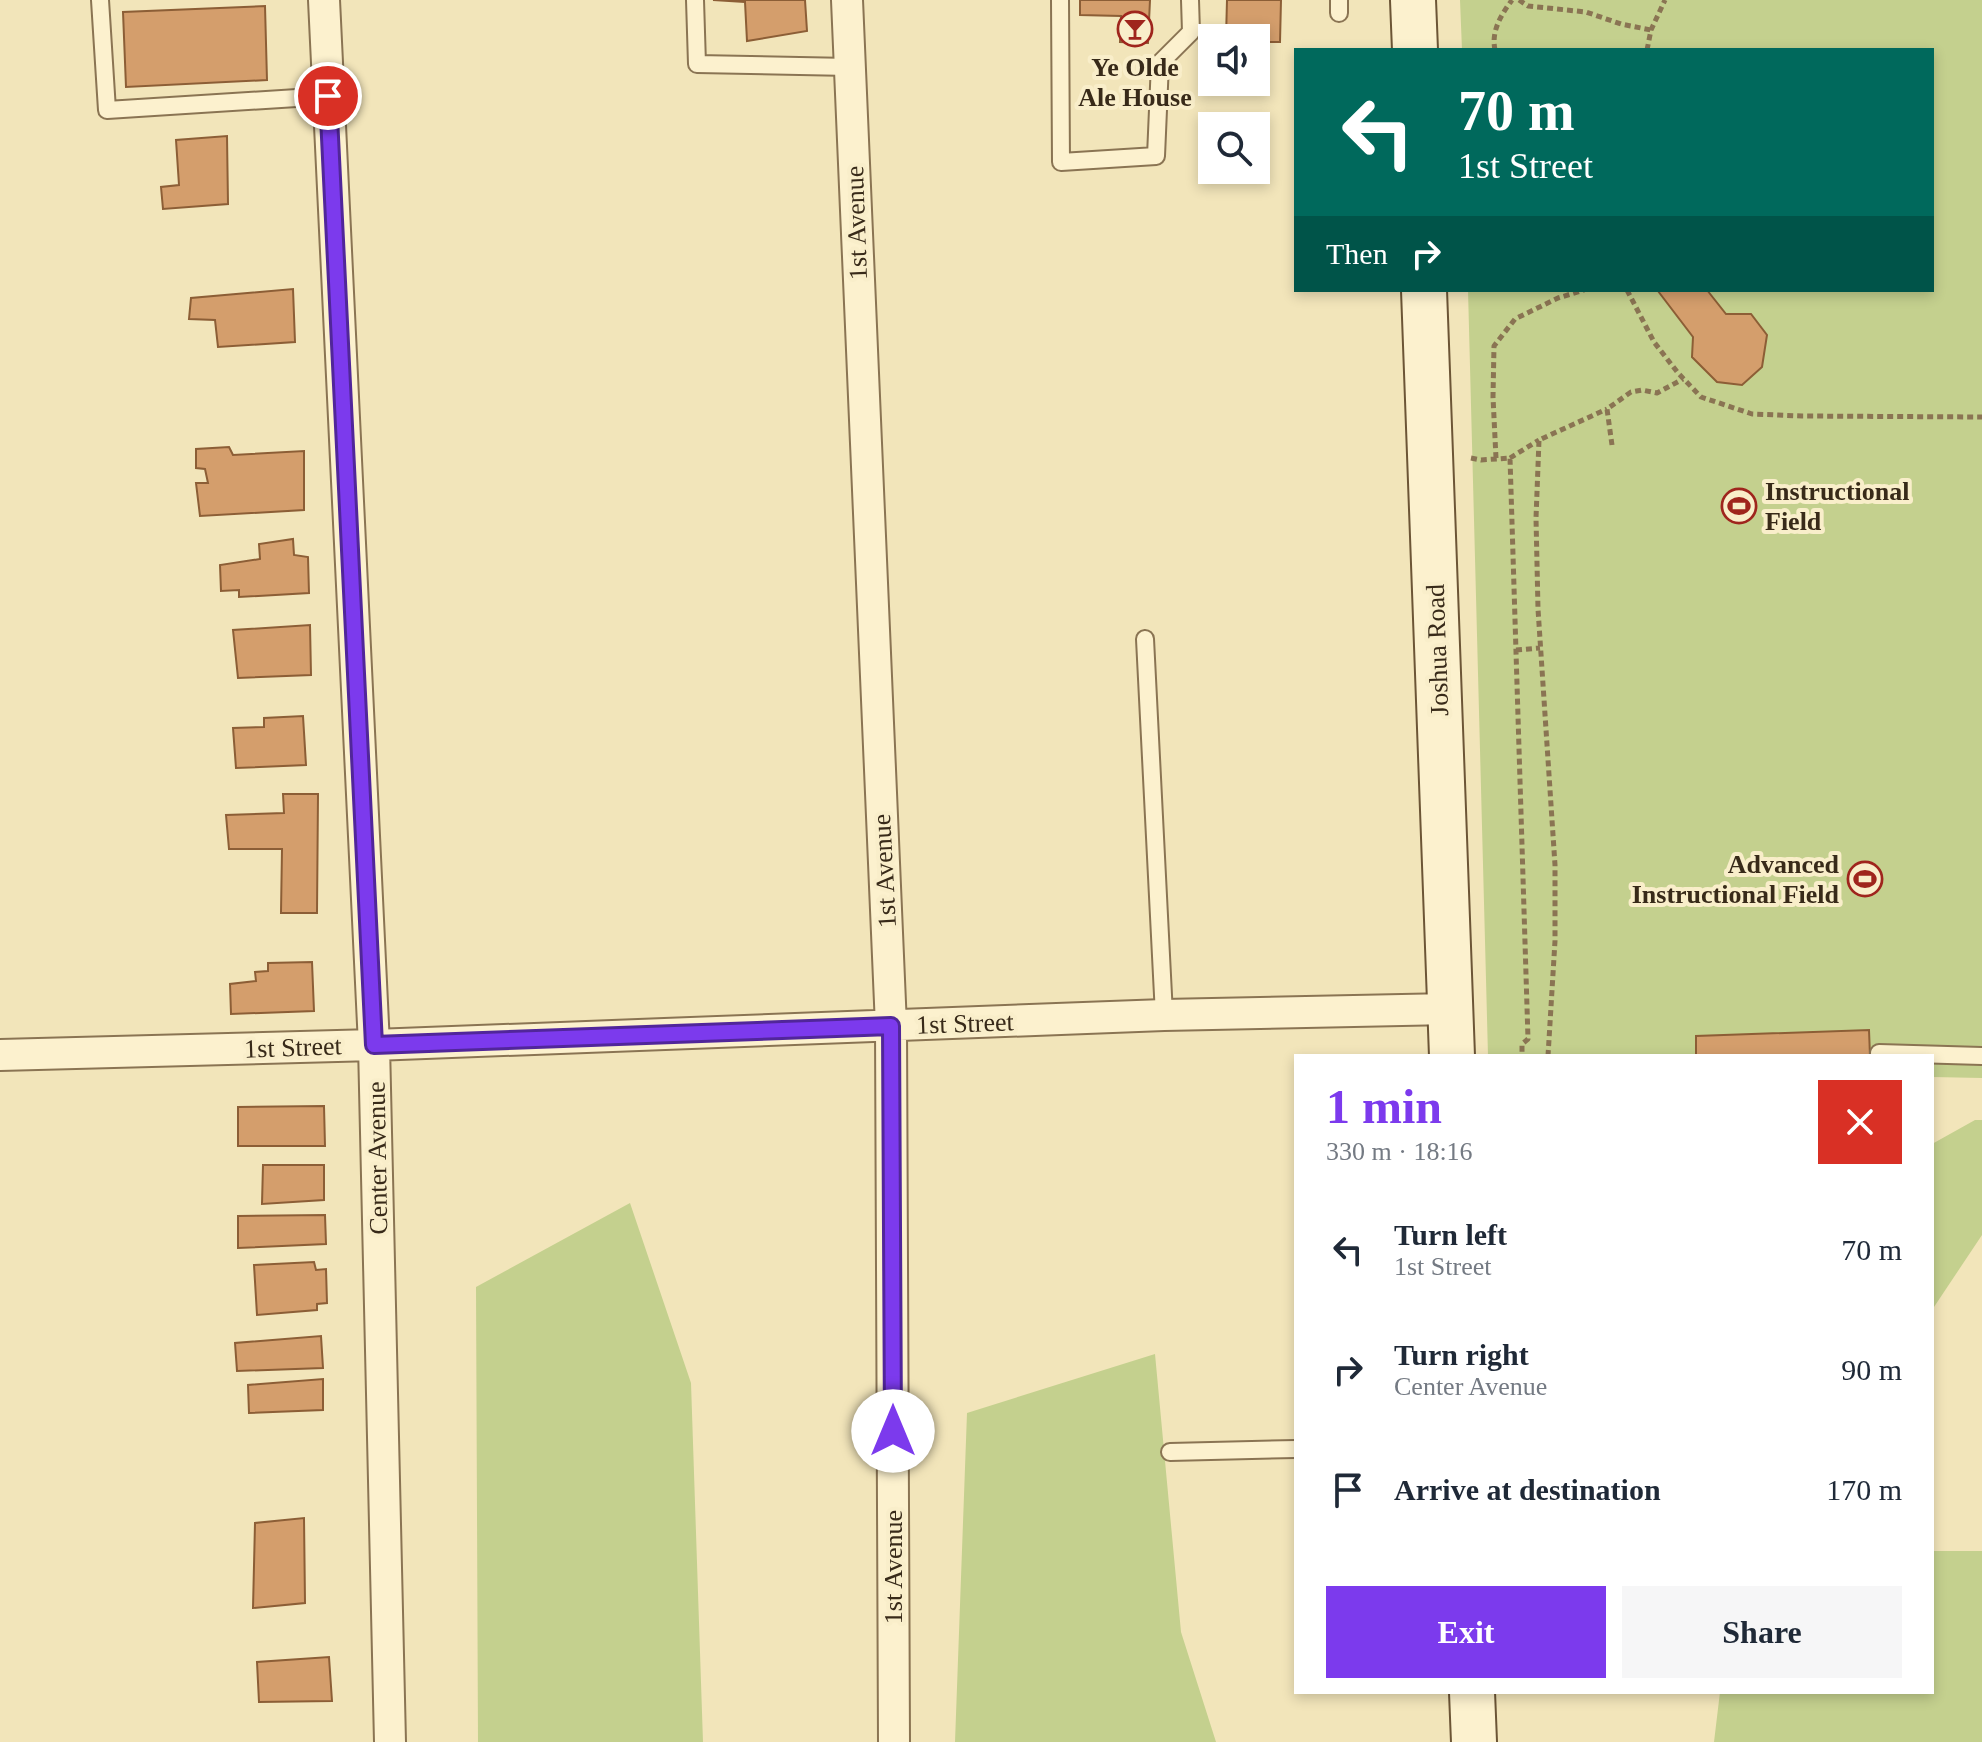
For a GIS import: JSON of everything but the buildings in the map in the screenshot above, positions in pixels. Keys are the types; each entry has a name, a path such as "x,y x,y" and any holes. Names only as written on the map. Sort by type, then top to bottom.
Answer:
{"main road":[{"path":"1413,0 1415,48"},
{"name":"Joshua Road","path":"1424,292 1452,1054"},
{"path":"1472,1694 1474,1742"}],"street":[{"name":"Center Avenue","path":"324,0 374,1045 390,1742"},
{"name":"1st Avenue","path":"847,0 891,1026 894,1742"},
{"name":"1st Street","path":"0,1055 374,1045 1164,1015 1450,1009"}],"lane":[{"path":"100,0 107,110 328,96"},
{"path":"695,0 697,64 850,67"},
{"path":"1060,0 1061,162 1156,156 1160,63 1191,32 1190,0"},
{"path":"1145,639 1164,1015"},
{"path":"1879,1054 1913,1054"},
{"path":"1934,1055 1982,1056"},
{"path":"1170,1452 1294,1449"}],"path":[{"path":"1494,48 1499,17 1512,0"},
{"path":"1519,0 1528,6 1586,12 1651,30"},
{"path":"1647,48 1651,30 1665,0"},
{"path":"1496,458 1494,346 1515,319 1578,292"},
{"path":"1628,292 1654,342 1701,397 1752,414 1982,417"},
{"path":"1470,458 1510,458 1539,440 1607,409 1631,392 1642,390 1657,393 1683,379"},
{"path":"1607,409 1612,445"},
{"path":"1539,440 1536,518 1540,648 1555,865 1555,941 1548,1054"},
{"path":"1510,458 1528,1039 1522,1044 1522,1054"},
{"path":"1516,650 1540,648"}],"green space":[{"path":"1460,0 1982,0 1982,1078 1934,1077 1934,1054 1488,1054 1468,292 1934,292 1934,48 1462,48"},
{"path":"1975,1120 1982,1120 1982,1235 1934,1307 1934,1143"},
{"path":"630,1203 691,1383 703,1742 478,1742 476,1287"},
{"path":"1155,1354 1181,1632 1216,1742 955,1742 967,1413"},
{"path":"1934,1551 1982,1551 1982,1742 1714,1742 1720,1694 1934,1694"}],"place":[{"name":"Ye Olde Ale House","path":"1135,29"},
{"name":"Instructional Field","path":"1739,506"},
{"name":"Advanced Instructional Field","path":"1865,879"}],"route":[{"path":"328,96 374,1045 891,1026 893,1431"}]}
